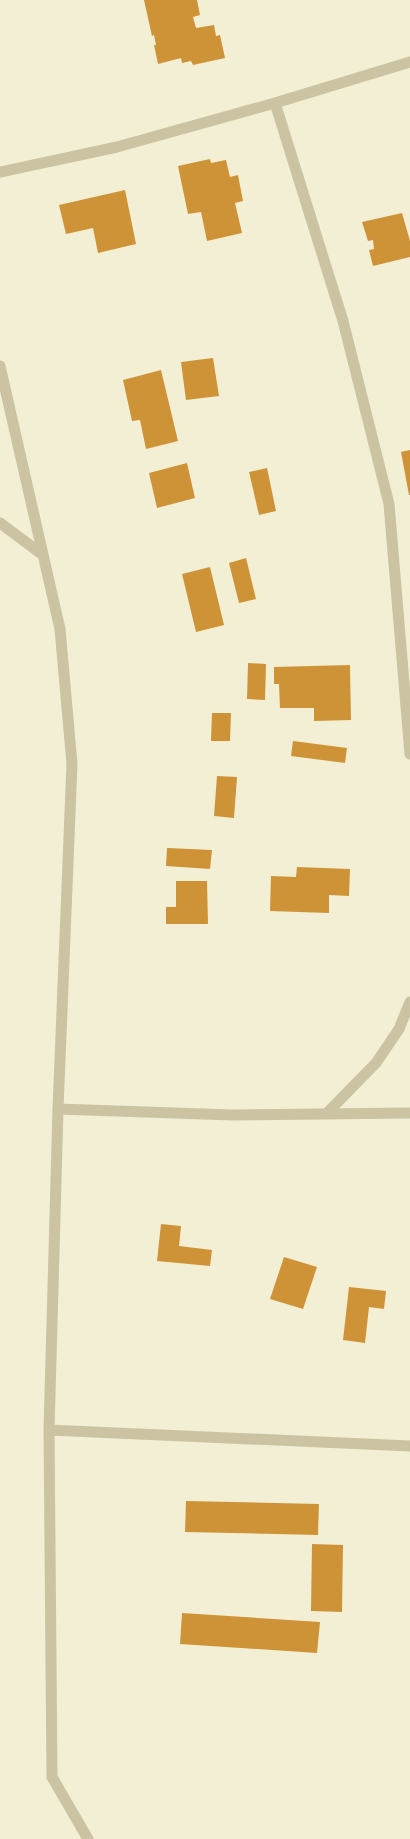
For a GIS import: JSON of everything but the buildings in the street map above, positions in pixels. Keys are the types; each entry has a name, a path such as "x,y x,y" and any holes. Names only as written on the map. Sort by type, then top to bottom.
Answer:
{"street":[{"path":"0,172 117,147 275,103 410,62"},
{"path":"275,103 343,321 389,504 410,754"},
{"path":"0,366 60,629 72,764 58,1108 49,1430 52,1777 88,1839"},
{"path":"0,523 43,554"},
{"path":"327,1113 376,1063 399,1029 410,1002"},
{"path":"58,1108 233,1115 410,1113"},
{"path":"49,1430 410,1446"}]}
